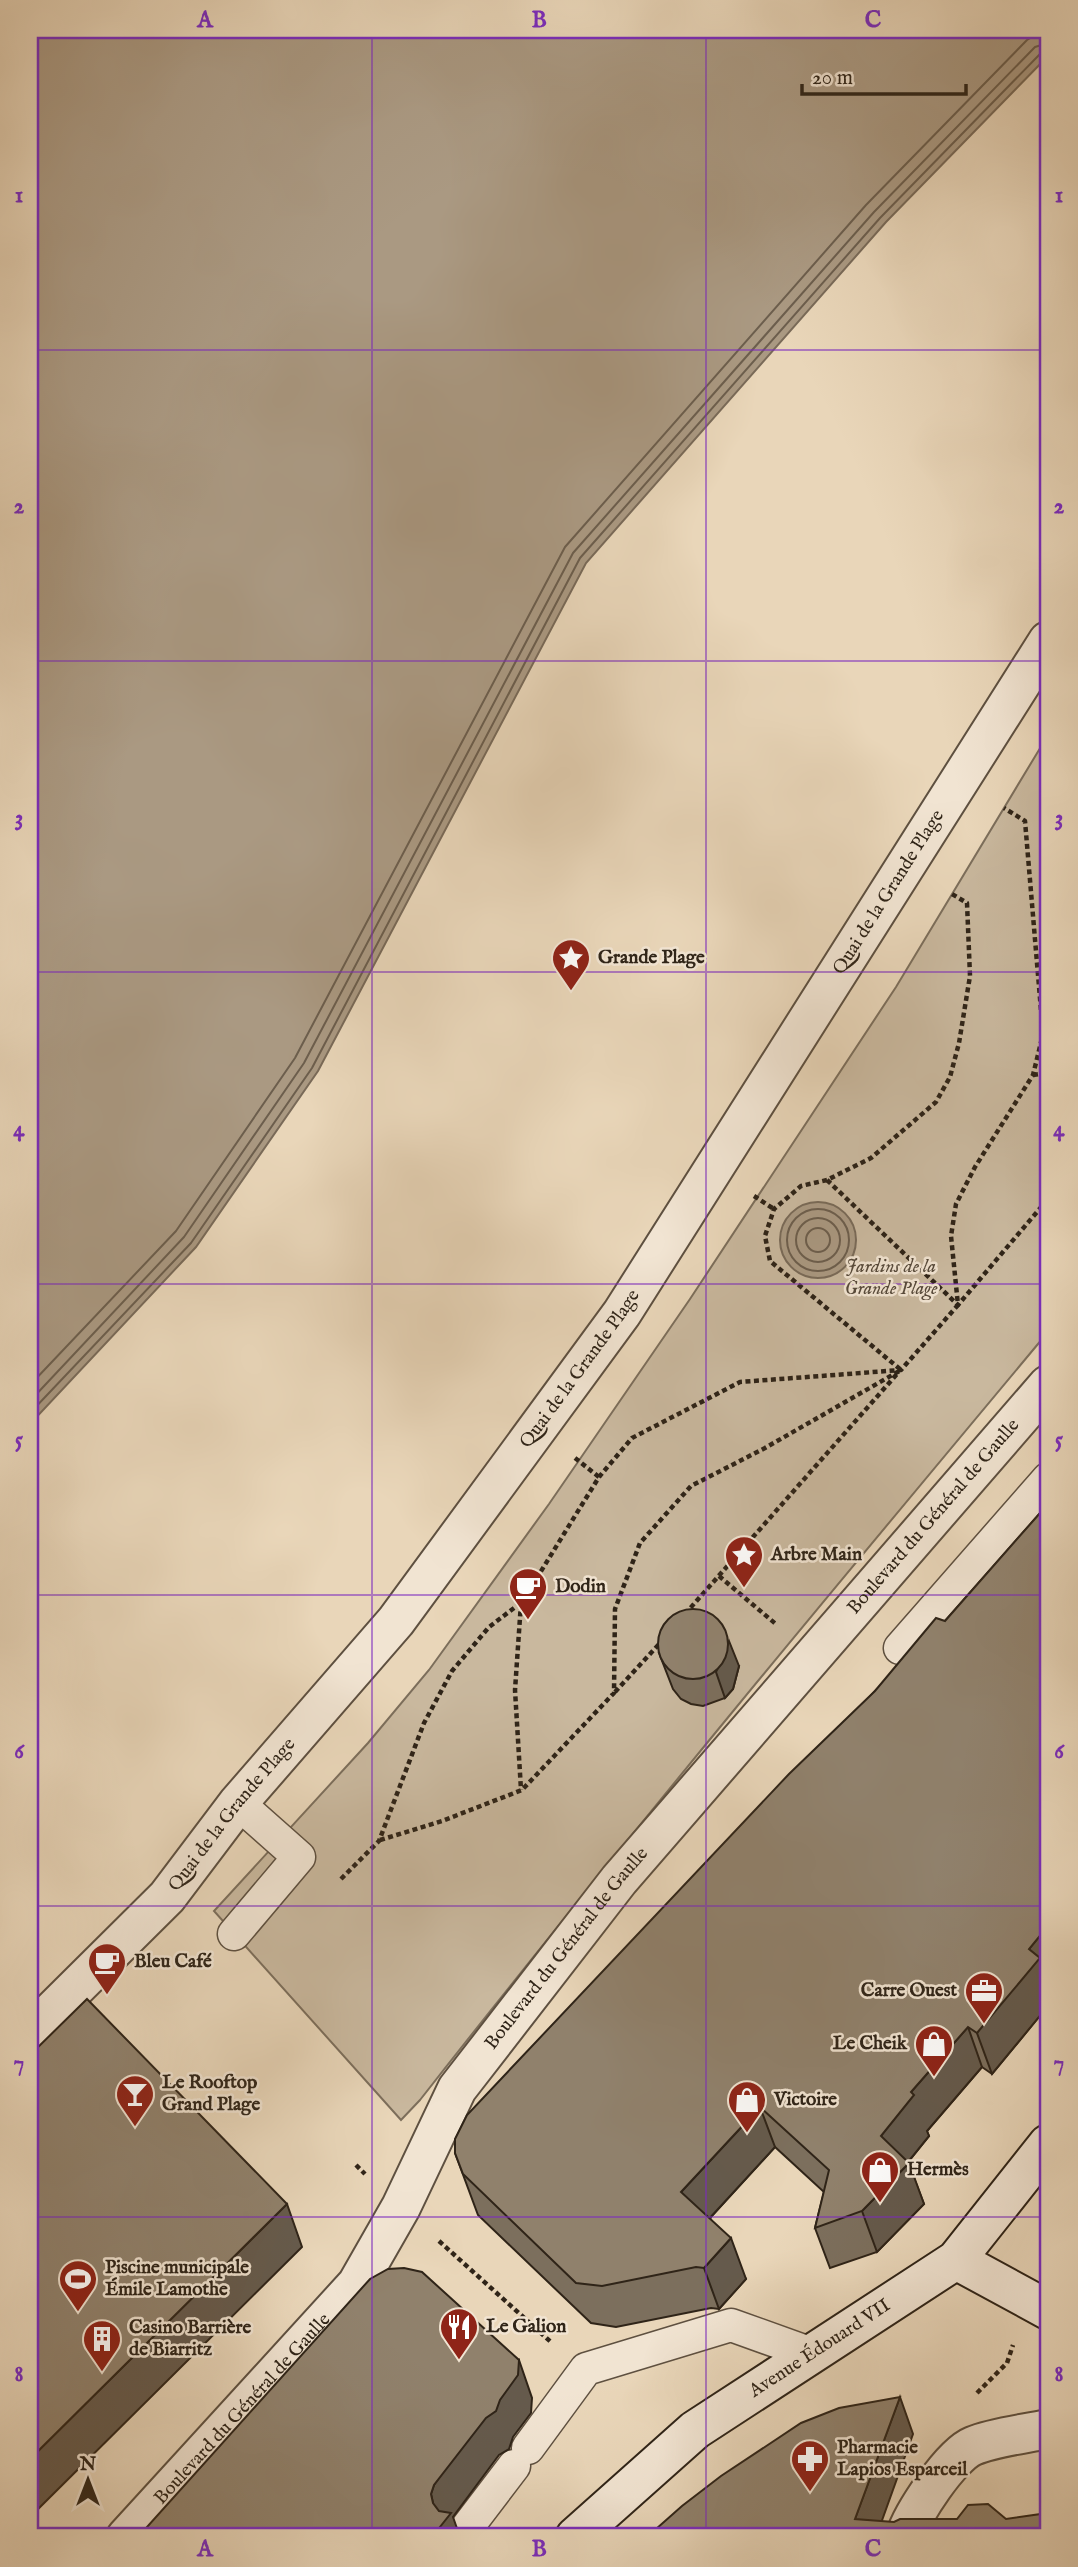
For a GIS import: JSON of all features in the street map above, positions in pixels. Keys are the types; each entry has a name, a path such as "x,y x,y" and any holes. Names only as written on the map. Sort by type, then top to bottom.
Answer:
{"street":[{"name":"Quai de la Grande Plage","path":"30,2033 167,1897 238,1803 396,1620 622,1313 1048,641"},
{"name":"Boulevard du Général de Gaulle","path":"126,2537 357,2284 401,2207 457,2089 619,1880 1048,1385"},
{"name":"Avenue Édouard VII","path":"575,2537 695,2430 956,2260 1017,2187 1048,2144"},
{"path":"956,2260 1048,2310"},
{"path":"905,2537 911,2519 955,2459 972,2446 1048,2429"}],"lane":[{"path":"900,1648 1048,1479"},
{"path":"234,1934 299,1857 238,1803"},
{"path":"463,2533 586,2369 731,2325 812,2354"}],"path":[{"path":"958,1305 951,1236 956,1204 975,1167 1033,1075 1043,1034 1025,821 1004,808"},
{"path":"901,1370 770,1261 765,1236 774,1209 801,1186 827,1180 871,1158 936,1102 950,1077 959,1044 970,976 967,903 952,894"},
{"path":"1033,1075 1048,1073"},
{"path":"827,1180 958,1305"},
{"path":"757,1198 774,1209"},
{"path":"684,1615 1048,1199"},
{"path":"332,1887 379,1841 424,1723 452,1671 489,1627 522,1602 599,1476 632,1438 740,1382 901,1370"},
{"path":"614,1693 615,1609 640,1544 682,1495 691,1486 765,1448 901,1370"},
{"path":"578,1461 599,1476"},
{"path":"719,1576 813,1655"},
{"path":"522,1602 516,1690 522,1790"},
{"path":"379,1841 442,1821 522,1790 667,1634"},
{"path":"442,2244 560,2350"}],"green space":[{"name":"Jardins de la Grande Plage","path":"1048,735 1048,1332 731,1714 420,2100 401,2120 214,1911 368,1743 429,1670 549,1504 690,1299 896,987"}],"water":[{"path":"30,30 1048,30 1048,56 886,222 586,563 318,1071 196,1247 30,1424"},
{"path":"818,1202 833,1205 845,1213 853,1225 856,1240 853,1255 845,1267 833,1275 818,1278 803,1275 791,1267 783,1255 780,1240 783,1225 791,1213 803,1205"}],"building":[{"path":"1048,1504 1048,1926 1029,1949 1040,1958 977,2033 968,2027 911,2092 914,2095 881,2136 909,2163 862,2211 815,2228 829,2170 760,2107 681,2192 731,2238 704,2268 696,2267 602,2286 576,2283 463,2174 455,2153 455,2139 467,2115 789,1774 875,1691 936,1618 945,1621"},
{"path":"693,1609 718,1619 728,1644 718,1669 693,1679 668,1669 658,1644 668,1619"},
{"name":"Casino Barrière de Biarritz","path":"87,1999 287,2204 30,2459 30,2055"},
{"path":"404,2268 422,2272 519,2360 518,2375 500,2400 496,2411 486,2418 434,2485 431,2494 433,2503 439,2511 451,2513 432,2537 138,2537 370,2279 388,2269"},
{"path":"900,2397 855,2519 894,2522 900,2519 957,2519 968,2505 988,2504 1006,2519 1048,2513 1048,2537 647,2537 721,2476 801,2423 839,2408"}],"place":[{"name":"Grande Plage","path":"571,992"},
{"name":"Arbre Main","path":"744,1589"},
{"name":"Dodin","path":"528,1621"},
{"name":"Bleu Café","path":"107,1996"},
{"name":"Carre Ouest","path":"984,2025"},
{"name":"Le Cheik","path":"934,2078"},
{"name":"Le Rooftop Grand Plage","path":"135,2128"},
{"name":"Victoire","path":"747,2134"},
{"name":"Hermès","path":"880,2204"},
{"name":"Piscine municipale Émile Lamothe","path":"78,2313"},
{"name":"Le Galion","path":"459,2361"},
{"name":"Casino Barrière de Biarritz","path":"102,2373"},
{"name":"Pharmacie Lapios Esparceil","path":"810,2493"}]}
